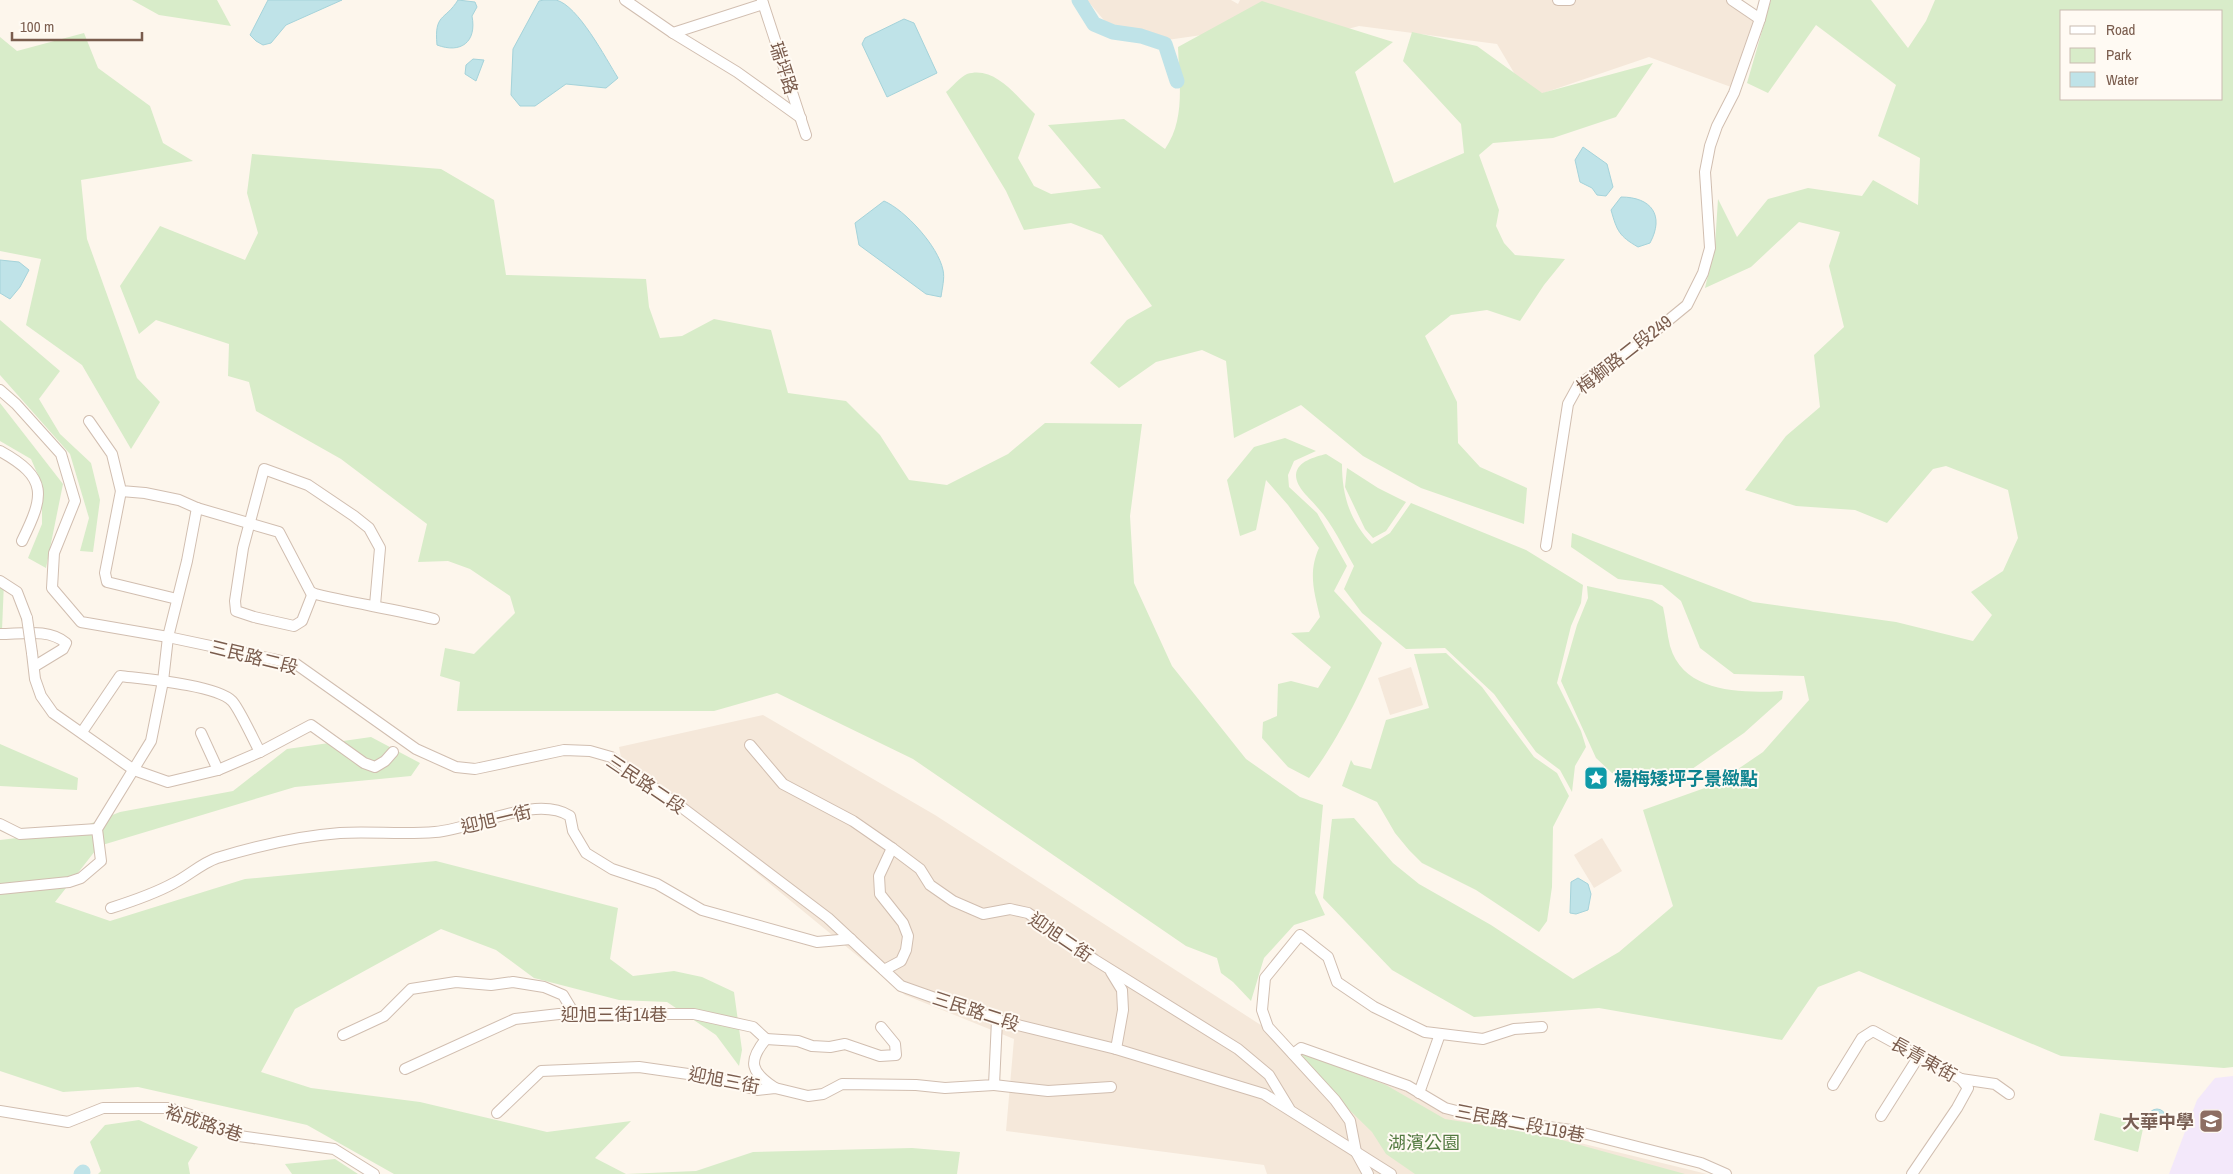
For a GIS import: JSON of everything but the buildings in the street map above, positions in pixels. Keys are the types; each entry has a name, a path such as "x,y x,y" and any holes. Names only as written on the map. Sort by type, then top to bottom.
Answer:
{"street":[{"path":"625,0 673,33 737,72 801,118"},
{"path":"1558,0 1570,0"},
{"path":"1732,0 1760,19"},
{"name":"梅獅路二段249","path":"1546,546 1568,404 1572,394 1579,384 1637,346 1686,305 1702,272 1710,248 1705,172 1710,146 1717,126 1734,93 1765,0"},
{"path":"673,33 763,2"},
{"name":"瑞坪路","path":"763,2 806,135"},
{"name":"三民路二段","path":"0,390 16,404 61,454 75,500 54,553 52,588 81,622 168,637 296,664 416,748 456,767 475,769 564,750 590,751 611,757 676,803 828,918 901,986 997,1020 1116,1049 1264,1094 1391,1174"},
{"path":"89,421 112,454 121,491 105,573 107,582 177,599"},
{"path":"0,451 20,462 32,475 38,490 37,510 22,541"},
{"path":"121,491 145,492 179,500 197,508 251,524 280,532 313,593 302,621 294,626 236,611 235,601 243,548 251,524 264,469 308,485 369,528 380,548 375,605"},
{"path":"0,889 69,882 81,878 101,861 97,828 150,741 163,681 168,637 187,561 197,508"},
{"path":"0,581 17,592 27,618 35,679 45,702 53,713 134,770 168,782 218,770 260,752 311,725 364,762 375,767 385,761 393,752"},
{"path":"313,593 434,619"},
{"path":"0,634 44,634 60,638 66,643 63,649 34,666"},
{"path":"82,732 120,676 163,681 218,693 232,701 260,752"},
{"path":"201,733 218,770"},
{"name":"迎旭二街","path":"750,745 783,784 853,821 920,869 930,885 953,901 983,914 1010,909 1028,913 1109,969 1238,1049 1269,1075 1289,1108"},
{"name":"迎旭一街","path":"111,908 141,899 214,859 279,841 339,834 435,832 470,825 525,809 547,809 560,810 570,816 573,831 586,852 612,869 657,884 702,910 817,942 851,939"},
{"path":"0,824 20,834 97,828"},
{"path":"884,970 901,961 906,950 908,936 903,923 880,894 879,876 892,848"},
{"path":"1368,1174 1356,1152 1350,1121 1335,1100 1268,1026 1262,1010 1265,978 1300,936 1328,957 1337,982 1374,1007 1401,1022 1425,1032 1483,1039 1514,1029 1542,1027"},
{"path":"1109,969 1122,990 1124,1010 1116,1049"},
{"path":"343,1034 384,1016 411,989 456,982 491,985 513,982 544,987 564,996 575,1015"},
{"name":"迎旭三街14巷","path":"405,1069 515,1019 575,1015 694,1014 754,1027 766,1039"},
{"path":"994,1085 997,1020"},
{"path":"775,1088 760,1078 753,1068 755,1052 766,1039 798,1041 830,1047 845,1044 880,1056 896,1055 895,1044 881,1026"},
{"name":"長青東街","path":"1833,1085 1862,1038 1873,1031 1961,1079 1968,1088 1957,1108 1912,1174"},
{"path":"1419,1093 1440,1034"},
{"name":"三民路二段119巷","path":"1293,1054 1301,1048 1408,1086 1445,1108 1488,1119 1571,1130 1701,1163 1726,1174"},
{"path":"1881,1116 1919,1056"},
{"name":"迎旭三街","path":"497,1114 541,1071 639,1067 716,1078 757,1090 775,1088 808,1096 823,1094 842,1084 916,1085 944,1088 994,1085 1048,1091 1111,1087"},
{"path":"1961,1079 1995,1084 2009,1094"},
{"name":"裕成路3巷","path":"0,1111 68,1122 103,1108 169,1108 206,1120 239,1136 334,1149 374,1174"}],"shaded area":[{"path":"1087,0 1231,0 1238,4 1240,0 1742,0 1757,11 1731,87 1649,57 1529,98 1497,44 1359,26 1329,34 1223,32 1167,40 1108,25"},
{"path":"1411,667 1423,705 1390,715 1378,678"},
{"path":"763,715 935,815 1312,1058 1486,1120 1707,1174 1267,1174 1264,1165 1006,1131 1014,1039 905,995 622,762 619,747"},
{"path":"1602,838 1622,871 1594,888 1574,855"},
{"name":"大華中學","path":"2233,1076 2233,1174 2169,1174 2197,1100 2215,1078"}],"green space":[{"path":"132,0 217,0 231,26 159,15"},
{"path":"1771,0 1871,0 1908,48 1926,21 1935,0 2233,0 2233,1067 2224,1068 2061,1056 1859,971 1818,987 1782,1040 1599,1008 1474,1017 1392,970 1323,898 1332,819 1354,818 1393,863 1419,884 1491,925 1573,979 1619,952 1673,906 1643,810 1716,784 1763,752 1809,700 1804,676 1734,674 1700,648 1681,601 1662,585 1618,579 1571,547 1572,533 1753,602 1896,622 1973,641 1992,615 1971,592 2003,571 2018,538 2008,490 1946,466 1933,469 1887,523 1855,510 1796,506 1745,490 1786,436 1820,407 1814,355 1844,327 1829,266 1840,232 1799,222 1751,267 1705,288 1715,245 1718,199 1737,237 1768,199 1808,188 1862,196 1873,180 1918,205 1920,158 1878,136 1896,85 1816,25 1768,93 1747,83"},
{"path":"1262,1 1393,42 1355,72 1394,183 1464,153 1461,124 1403,61 1412,32 1477,46 1542,93 1653,63 1616,117 1553,138 1493,143 1479,155 1499,210 1496,226 1504,243 1515,255 1565,259 1544,285 1520,321 1487,310 1451,315 1425,336 1457,402 1458,443 1480,467 1527,488 1524,524 1421,488 1363,456 1301,405 1234,438 1226,361 1202,350 1156,362 1119,388 1090,363 1127,320 1152,306 1102,235 1071,223 1024,230 1006,191 946,92 967,74 977,72 996,78 1005,84 1035,114 1018,158 1034,186 1051,194 1101,188 1048,125 1124,119 1165,149 1172,137 1179,113 1178,47"},
{"path":"84,33 98,68 150,106 163,143 193,161 81,180 87,239 137,378 160,402 131,449 82,365 26,325 41,259 0,251 0,37 17,51"},
{"path":"252,154 441,169 494,200 506,275 646,279 649,307 660,338 682,336 714,319 771,330 788,393 846,401 880,435 909,480 947,485 1008,454 1045,423 1142,424 1130,516 1134,583 1172,666 1246,759 1300,797 1323,805 1315,893 1325,915 1294,925 1264,958 1251,1001 1233,982 1221,973 1217,958 1186,946 913,759 777,693 714,711 457,711 460,682 440,676 445,648 474,654 515,613 510,596 470,569 448,561 418,562 427,524 341,459 256,411 249,382 228,376 229,344 156,320 139,334 120,286 160,226 245,260 258,233 247,193"},
{"path":"0,320 60,371 39,399 60,434 91,463 100,500 93,552 80,551 89,518 70,454 0,375"},
{"path":"0,403 63,484 46,568 28,558 42,524 42,484 31,459 0,441"},
{"path":"1285,438 1316,451 1294,461 1288,475 1289,487 1317,513 1347,566 1334,591 1382,643 1350,713 1309,778 1288,767 1262,738 1263,722 1277,716 1278,684 1291,681 1318,688 1331,667 1291,633 1309,632 1320,617 1313,582 1314,565 1319,548 1288,505 1266,480 1256,530 1240,536 1227,480 1254,447"},
{"path":"1326,454 1342,464 1342,476 1349,507 1358,526 1372,544 1390,533 1411,503 1526,550 1583,585 1581,603 1571,626 1557,683 1581,731 1586,747 1575,766 1572,792 1560,770 1536,752 1494,694 1445,648 1406,649 1362,613 1344,589 1354,566 1328,520 1298,484 1296,475 1297,470 1303,463"},
{"path":"1347,468 1378,488 1406,502 1386,531 1373,538 1365,529 1345,487"},
{"path":"0,580 4,582 2,630 0,629"},
{"path":"1587,586 1652,600 1663,607 1670,646 1677,662 1688,674 1701,682 1717,687 1750,692 1783,691 1782,699 1744,733 1682,776 1641,780 1612,773 1596,758 1561,681 1577,625 1588,598"},
{"path":"1446,653 1482,687 1534,757 1557,773 1569,796 1553,827 1552,887 1547,921 1539,932 1476,890 1422,863 1395,833 1377,802 1342,786 1351,760 1354,765 1371,769 1386,720 1429,708 1414,654"},
{"path":"371,737 420,763 411,776 295,787 99,846 55,902 110,921 245,879 436,861 618,908 610,959 633,976 674,971 702,977 734,992 742,1050 739,1066 716,1035 667,1002 619,1000 534,978 496,950 441,929 295,1009 261,1072 311,1088 420,1102 547,1132 631,1121 595,1158 626,1174 394,1174 307,1125 138,1087 63,1092 0,1071 0,840 69,832 120,812 233,791 287,749"},
{"path":"0,744 78,778 77,790 0,786"},
{"name":"湖濱公園","path":"1299,1052 1386,1085 1445,1119 1544,1135 1685,1174 1415,1174 1386,1154 1372,1132 1332,1093"},
{"path":"2100,1113 2144,1124 2138,1152 2094,1140"},
{"path":"139,1120 198,1147 188,1163 190,1174 98,1174 101,1171 90,1142 105,1125"},
{"path":"912,1148 960,1152 957,1174 626,1174 696,1171 753,1152"},
{"path":"335,1159 358,1174 292,1174 285,1164"}],"water":[{"path":"268,0 342,0 286,25 271,43 263,45 250,35"},
{"path":"458,0 475,2 477,7 472,16 472,33 465,44 460,47 453,48 437,45 437,27 439,22"},
{"path":"556,0 573,12 591,34 618,78 606,88 566,84 535,106 520,106 511,95 513,49 539,1"},
{"path":"904,19 914,23 937,73 887,97 862,44 865,38"},
{"path":"473,59 484,60 476,81 465,74 466,65"},
{"path":"1583,147 1607,164 1613,187 1606,196 1597,195 1592,188 1580,182 1575,160"},
{"path":"1621,197 1640,200 1652,210 1656,224 1650,243 1638,247 1627,240 1620,232 1611,210"},
{"path":"884,201 911,220 935,250 944,273 941,297 926,294 859,245 855,223"},
{"path":"0,260 19,262 29,270 20,287 10,299 0,293"},
{"path":"1578,878 1588,884 1591,894 1588,910 1576,914 1570,913 1571,882"},
{"path":"2157,1109 2163,1112 2166,1118 2163,1124 2157,1127 2151,1124 2148,1118 2151,1112"}],"waterway":[{"path":"1079,0 1094,24 1113,32 1141,36 1165,44 1177,81"}],"place":[{"name":"楊梅矮坪子景緻點","path":"1596,778"},
{"name":"大華中學","path":"2211,1121"}]}
